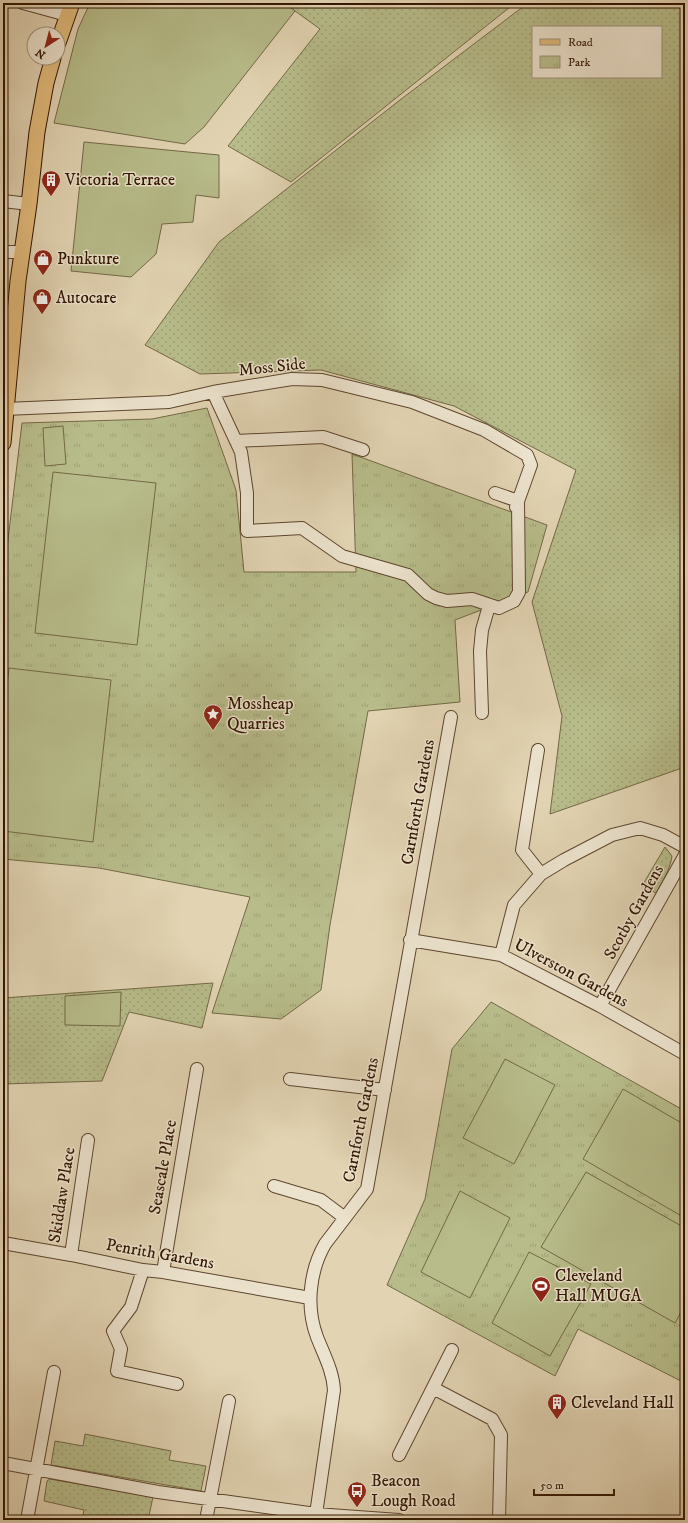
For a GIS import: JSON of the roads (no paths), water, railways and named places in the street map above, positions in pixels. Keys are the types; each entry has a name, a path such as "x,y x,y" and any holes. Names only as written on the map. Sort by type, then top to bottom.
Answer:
{"main road":[{"path":"64,26 69,9"},
{"path":"3,443 5,409 22,252 37,132 46,83 51,66"}],"street":[{"path":"23,3 69,9"},
{"path":"3,201 29,204"},
{"path":"3,254 7,252 22,252"},
{"name":"Moss Side","path":"5,409 169,402 212,392 292,379 322,380 412,402 484,430 527,456 531,466 517,504"},
{"path":"212,392 241,452 247,493 248,532 302,528 342,556 408,575 428,594 436,598 447,601 472,599 489,606 499,608 514,601 519,592 518,522 517,504 495,493"},
{"path":"236,441 323,437 363,450"},
{"path":"482,713 480,651 482,630 489,606"},
{"name":"Carnforth Gardens","path":"316,1514 334,1390 334,1377 316,1335 310,1313 310,1298 319,1254 367,1189 410,940 451,717"},
{"path":"538,750 522,850 541,874"},
{"path":"502,955 514,905 541,874 612,835 640,828 663,835 685,847"},
{"name":"Scotby Gardens","path":"600,1006 685,855"},
{"name":"Ulverston Gardens","path":"410,940 502,955 600,1006 685,1054"},
{"name":"Seascale Place","path":"163,1272 197,1069"},
{"path":"290,1079 385,1090"},
{"name":"Skiddaw Place","path":"70,1255 88,1140"},
{"path":"274,1186 321,1200 345,1218"},
{"name":"Penrith Gardens","path":"3,1243 143,1270 163,1272 310,1298"},
{"path":"143,1270 130,1307 113,1331 121,1348 117,1371 177,1384"},
{"path":"399,1456 452,1350"},
{"path":"27,1520 38,1469 54,1372"},
{"path":"433,1388 492,1419 498,1426 501,1435 499,1520"},
{"path":"206,1520 230,1401"},
{"path":"3,1463 158,1492 316,1514 351,1518 399,1520"}],"place":[{"name":"Victoria Terrace","path":"51,197"},
{"name":"Punkture","path":"43,276"},
{"name":"Autocare","path":"42,315"},
{"name":"Mossheap Quarries","path":"213,731"},
{"name":"Cleveland Hall MUGA","path":"541,1303"},
{"name":"Cleveland Hall","path":"557,1420"},
{"name":"Beacon Lough Road","path":"357,1508"}]}
